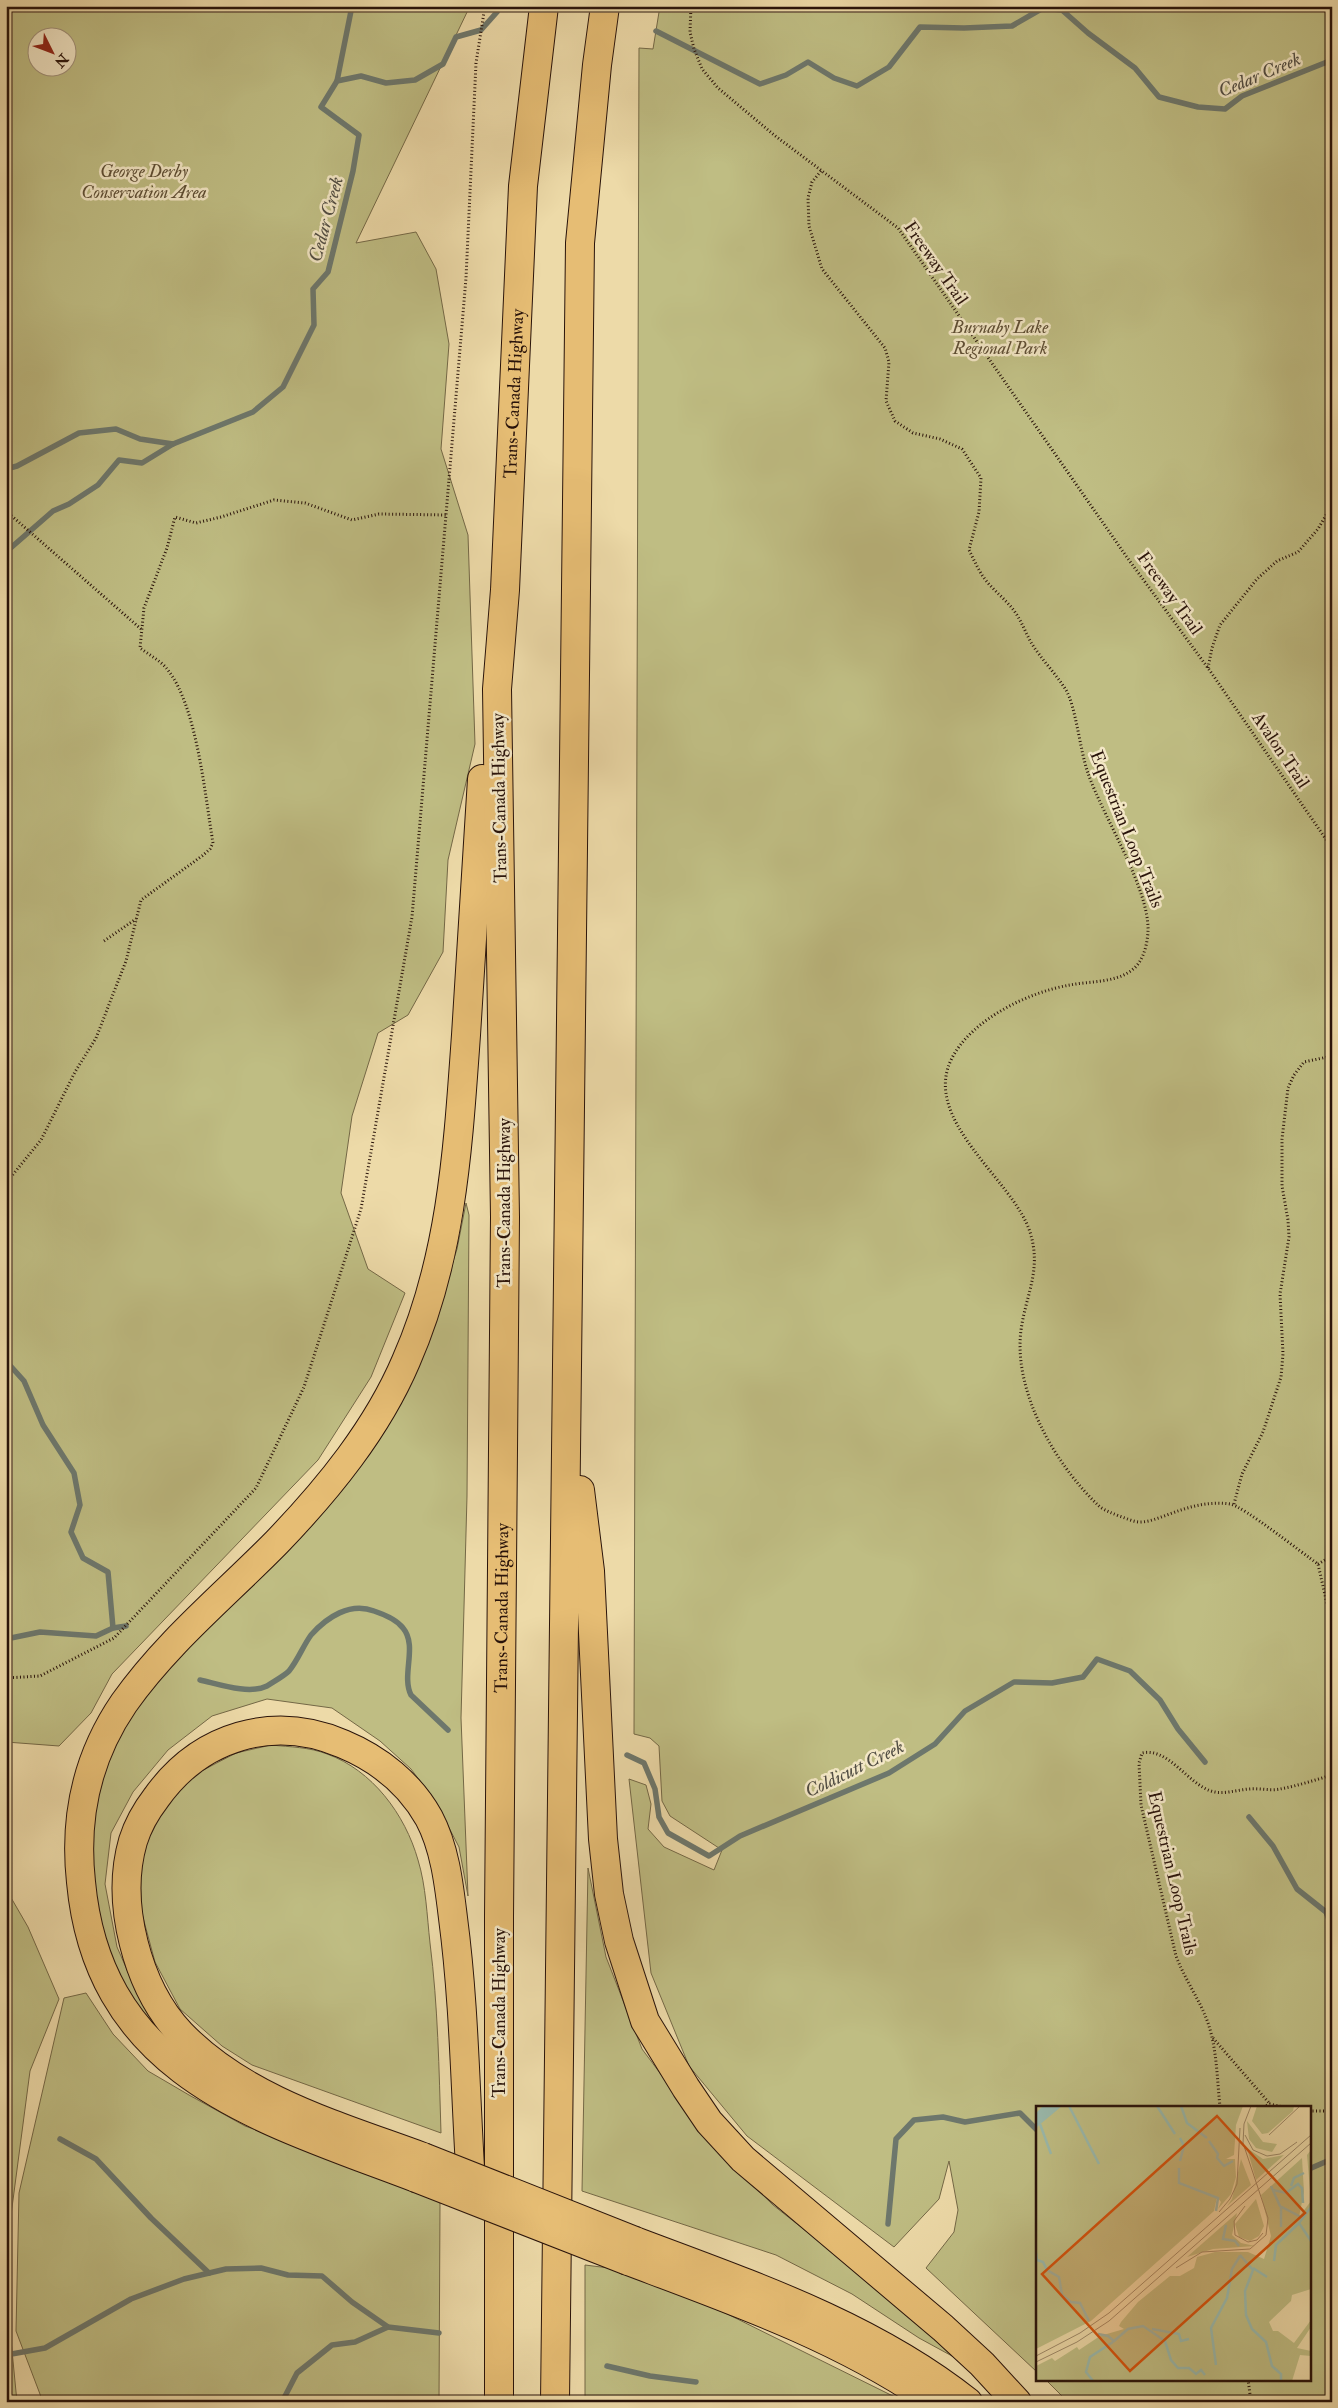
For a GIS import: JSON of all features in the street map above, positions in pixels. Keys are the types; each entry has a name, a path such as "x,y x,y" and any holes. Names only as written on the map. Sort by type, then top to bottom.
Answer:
{"highway":[{"name":"Trans-Canada Highway","path":"499,2402 498,2298 505,1217 497,689 505,590 524,186 544,6"},
{"path":"555,2402 562,1659 568,1397 580,243 597,65 605,6"},
{"path":"497,689 484,750 461,1111 452,1197 443,1249 430,1299 405,1364 368,1430 330,1483 279,1540 192,1626 124,1703 100,1746 88,1778 80,1819 78,1858 83,1903 98,1962 135,2025 166,2058 196,2082 269,2122 419,2168 632,2251 767,2291 905,2358 968,2402"},
{"path":"568,1397 590,1571 603,1839 609,1894 624,1958 645,2021 709,2122 743,2159 943,2328 982,2364 1017,2402"},
{"path":"419,2168 260,2092 229,2074 180,2032 161,2005 146,1976 135,1951 125,1891 133,1839 146,1812 168,1781 194,1758 228,1739 257,1732 285,1731 309,1732 336,1741 378,1762 411,1793 429,1818 441,1849 450,1888 461,1999 470,2167 498,2298"},
{"path":"632,2251 721,2296 811,2334 865,2361 933,2402"}],"path":[{"path":"6,18 16,6"},
{"path":"6,1678 40,1676 114,1638 256,1488 304,1387 361,1209 412,918 466,278 476,63 485,6"},
{"name":"Freeway Trail","path":"691,6 690,32 702,69 718,88 821,171 898,228 1126,556 1208,668"},
{"name":"Equestrian Loop Trails","path":"821,171 812,182 808,198 808,226 822,269 885,348 889,362 886,401 895,421 913,434 940,439 962,449 981,478 979,512 969,550 982,576 1015,613 1033,646 1068,693 1082,756 1094,790 1146,904 1148,938 1142,958 1134,969 1122,977 1066,985 1033,993 1005,1008 972,1034 953,1054 947,1069 946,1094 958,1124 980,1162 1021,1212 1030,1232 1035,1254 1035,1276 1021,1329 1020,1354 1024,1379 1048,1442 1079,1484 1104,1510 1136,1522 1150,1521 1190,1506 1208,1503 1234,1504"},
{"path":"6,1183 41,1140 75,1072 96,1038 126,962 141,900 202,856 213,843 208,803 186,707 167,668 140,648 144,608 167,548 175,517 196,522 221,517 274,500 306,503 352,520 379,514 447,515"},
{"path":"1208,668 1212,648 1220,625 1257,578 1277,561 1298,552 1318,529 1332,505"},
{"path":"6,511 141,630"},
{"name":"Avalon Trail","path":"1208,668 1332,848"},
{"path":"104,941 136,918"},
{"path":"1332,1056 1319,1057 1304,1062 1294,1075 1288,1088 1282,1139 1282,1186 1289,1237 1280,1294 1283,1354 1281,1377 1263,1432 1242,1474 1234,1504 1318,1564 1332,1626"},
{"path":"1318,1564 1332,1556"},
{"name":"Equestrian Loop Trails","path":"1220,2106 1212,2037 1207,2021 1184,1978 1176,1956 1141,1804 1139,1763 1142,1753 1149,1751 1159,1755 1192,1780 1210,1790 1223,1793 1250,1789 1278,1789 1332,1775"},
{"path":"1212,2037 1270,2104 1279,2106"},
{"path":"1265,2106 1270,2104"},
{"path":"1310,2111 1332,2111"},
{"path":"1248,2380 1251,2402"}],"green space":[{"name":"George Derby Conservation Area","path":"6,6 470,6 356,243 416,232 436,269 449,344 441,449 468,535 475,744 448,860 443,952 408,1015 378,1033 352,1116 341,1193 368,1269 405,1293 371,1377 318,1460 112,1674 91,1713 59,1746 6,1742"},
{"name":"Burnaby Lake Regional Park","path":"660,6 1332,6 1332,2402 1068,2402 1046,2380 1310,2380 1310,2106 1036,2106 1036,2371 926,2268 954,2232 958,2210 949,2161 939,2199 894,2247 747,2136 689,2066 651,1973 629,1779 646,1785 651,1804 648,1829 664,1847 714,1870 722,1850 670,1816 662,1801 659,1746 650,1738 634,1734 639,48 653,49"},
{"path":"466,1203 469,1215 467,1496 461,1718 468,1896 459,1847 435,1801 411,1769 380,1741 332,1708 267,1699 212,1716 168,1750 133,1792 111,1833 105,1884 117,1947 139,1997 164,2037 124,1999 95,1926 88,1809 127,1715 267,1560 437,1313 457,1249"},
{"path":"271,1745 313,1750 343,1761 372,1782 395,1810 405,1826 418,1860 426,1901 435,1990 441,2133 252,2065 222,2046 180,2009 155,1962 141,1910 140,1854 146,1828 182,1781 236,1753"},
{"path":"588,1868 606,1957 642,2049 719,2152 773,2205 849,2265 963,2362 919,2338 852,2294 776,2255 582,2191"},
{"path":"6,1889 28,1927 59,1999 30,2071 6,2253"},
{"path":"86,1993 113,2034 148,2071 245,2126 425,2191 440,2203 439,2402 43,2402 16,2331 19,2193 64,1998"},
{"path":"585,2265 625,2270 701,2301 905,2402 585,2402"},
{"path":"6,2289 17,2402 6,2402"}],"waterway":[{"path":"337,81 352,6"},
{"name":"Cedar Creek","path":"656,31 760,84 786,75 808,62 834,78 857,86 889,67 920,27 1012,26 1043,8 1062,10 1088,33 1135,68 1159,97 1198,107 1225,109 1242,96 1332,60"},
{"name":"Cedar Creek","path":"6,469 17,466 79,433 116,429 140,439 173,444 253,412 283,387 314,325 313,289 328,272 353,171 359,135 321,107 337,81 361,76 386,83 415,80 443,64 456,37 481,30 497,12"},
{"path":"6,552 53,511 69,504 98,485 119,460 142,463 173,444"},
{"path":"6,1361 24,1381 43,1425 74,1473 80,1505 71,1532 83,1558 108,1572 113,1628"},
{"name":"Coldicutt Creek","path":"200,1680 243,1689 267,1686 289,1671 311,1635 324,1622 348,1610 356,1608 365,1609 378,1612 397,1622 403,1628 409,1643 408,1687 411,1695 448,1730"},
{"name":"Coldicutt Creek","path":"6,1639 40,1632 96,1636 113,1628 126,1626"},
{"name":"Coldicutt Creek","path":"627,1755 644,1763 655,1789 659,1817 668,1833 709,1856 740,1836 889,1773 935,1744 965,1711 1014,1682 1052,1683 1083,1677 1097,1659 1130,1671 1160,1700 1178,1729 1205,1762"},
{"name":"Coldicutt Creek","path":"1249,1817 1273,1846 1297,1889 1326,1912 1332,1927"},
{"path":"888,2224 896,2139 914,2120 943,2117 965,2122 1020,2113 1036,2129"},
{"path":"60,2139 96,2159 151,2218 209,2273"},
{"path":"1310,2169 1332,2159"},
{"path":"6,2355 45,2348 131,2299 184,2279 226,2269 261,2268 288,2275 322,2276 352,2302 388,2327 439,2333"},
{"path":"282,2402 297,2373 332,2345 355,2342 388,2327"},
{"path":"607,2366 650,2376 696,2382"}]}
